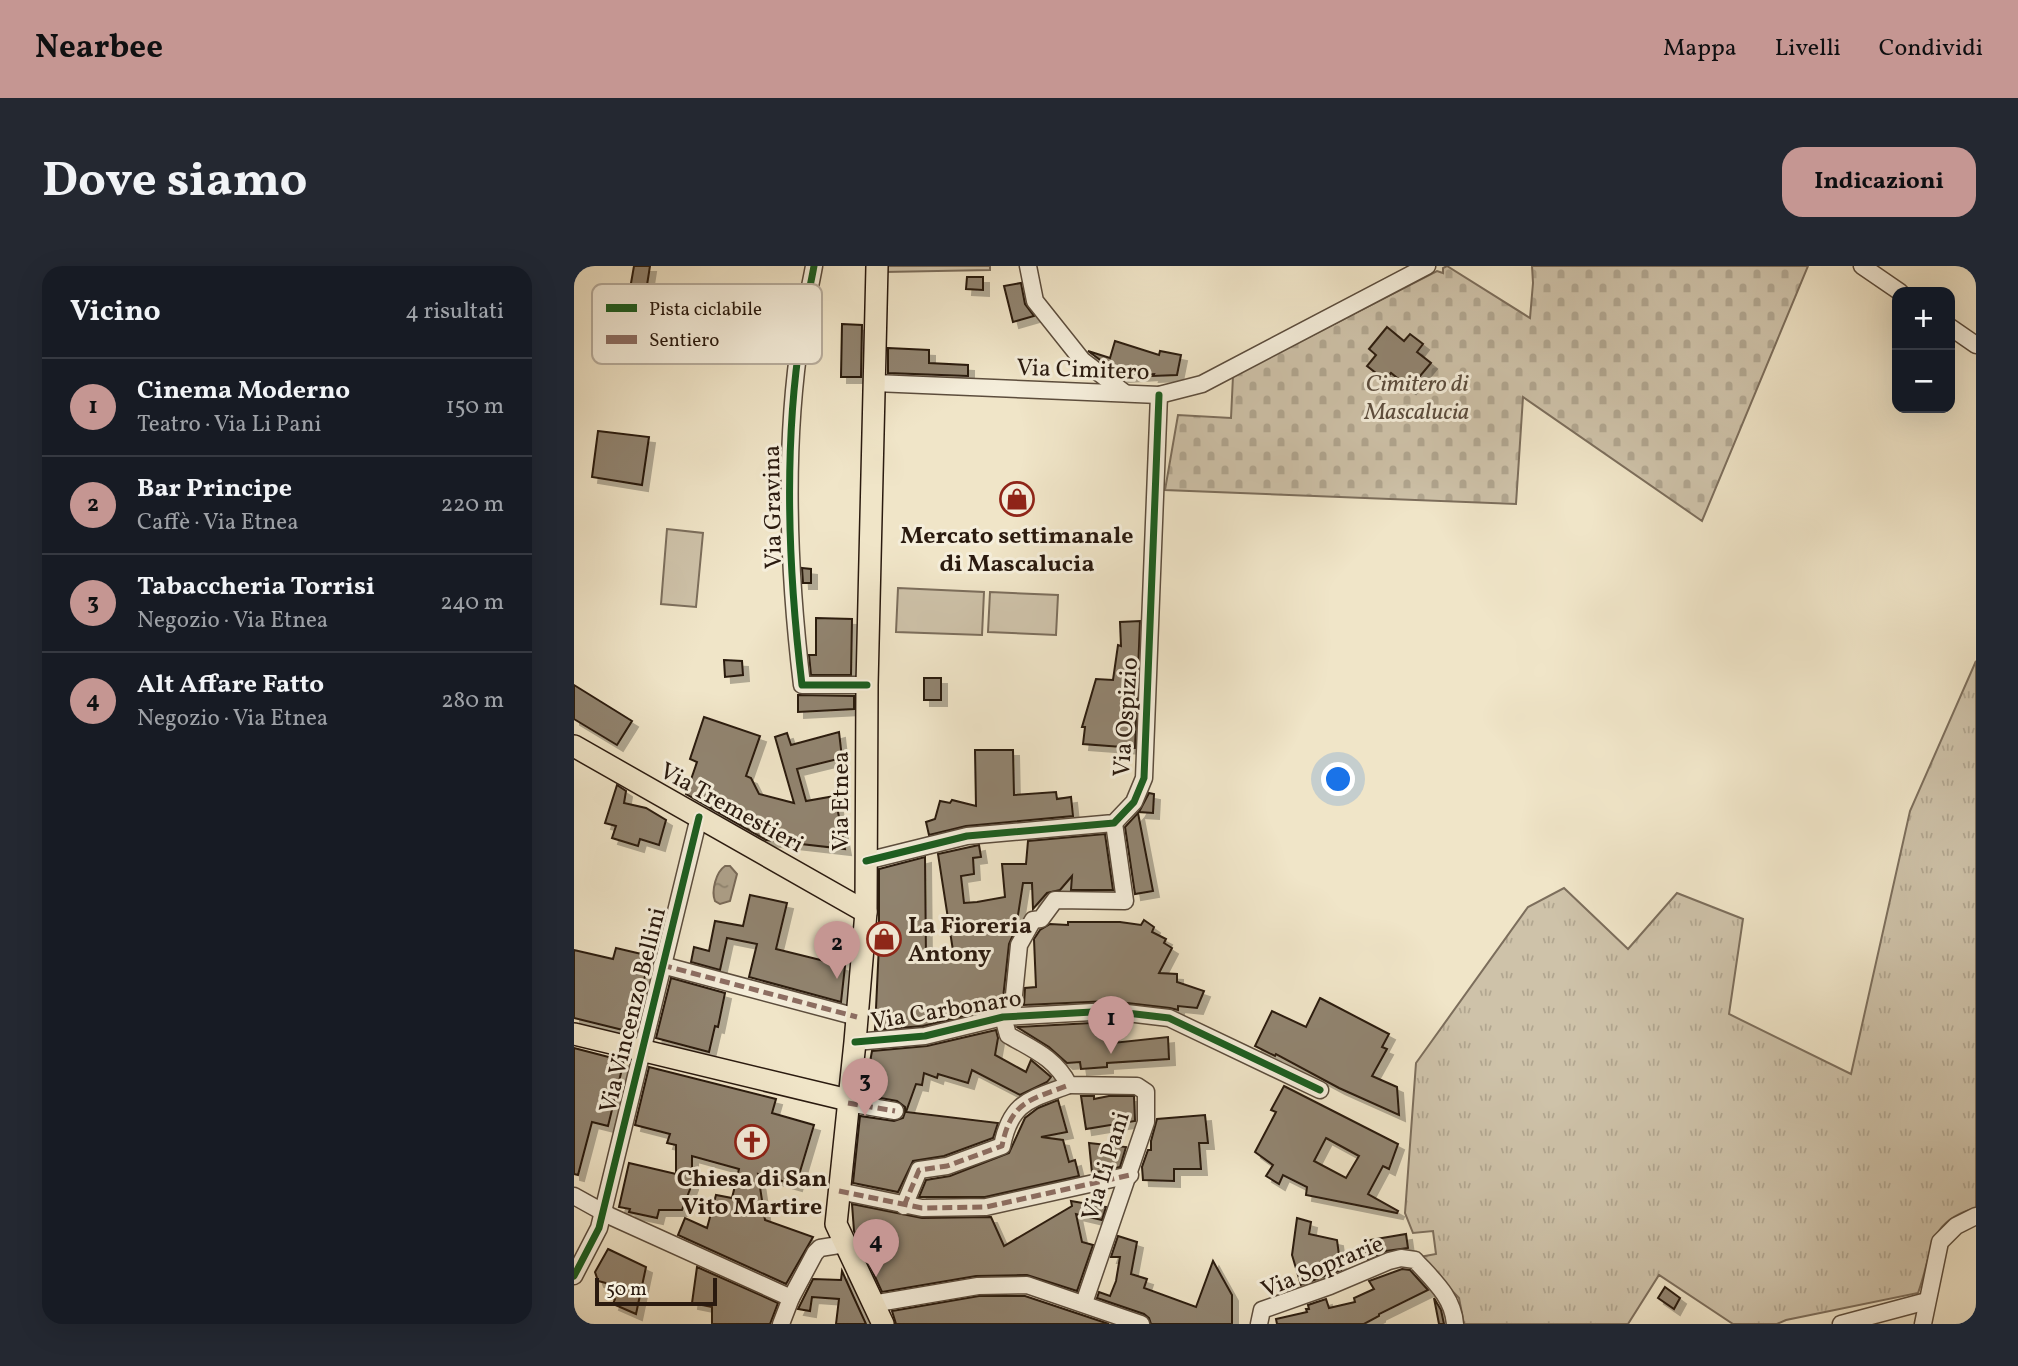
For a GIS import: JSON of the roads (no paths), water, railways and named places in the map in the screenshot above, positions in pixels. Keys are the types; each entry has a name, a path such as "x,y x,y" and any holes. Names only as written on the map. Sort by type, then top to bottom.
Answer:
{"main road":[{"name":"Via Etnea","path":"877,266 867,685 866,912 836,1224 883,1324"},
{"name":"Via Tremestieri","path":"574,746 866,912"},
{"path":"574,1034 848,1101"}],"street":[{"name":"Via Gravina","path":"811,284 814,266"},
{"path":"1028,266 1035,301 1082,360 1125,393"},
{"name":"Via Cimitero","path":"875,383 1159,395 1202,384 1427,266"},
{"path":"1861,266 1892,287"},
{"path":"1955,330 1976,345"},
{"name":"Via Gravina","path":"798,364 791,436 794,619 802,685 867,685"},
{"name":"Via Ospizio","path":"1114,823 1134,802 1144,778 1159,395"},
{"name":"Via Vincenzo Bellini","path":"574,1276 599,1228 699,817"},
{"path":"866,861 967,836 1114,823 1125,901 1055,900 1041,919 1033,920 1019,945 1007,1016 1008,1035 1061,1070 1069,1085 1020,1106 1006,1126 1002,1146 947,1166 919,1170 904,1206"},
{"path":"662,965 857,1017"},
{"name":"Via Carbonaro","path":"855,1042 925,1036 1007,1016 1110,1011 1170,1018 1320,1090"},
{"name":"Via Li Pani","path":"1069,1085 1137,1086 1146,1092 1146,1122 1084,1303"},
{"path":"848,1101 895,1111"},
{"path":"839,1191 922,1208 986,1207 1130,1175"},
{"path":"574,1196 790,1298"},
{"path":"1923,1324 1940,1242 1956,1226 1976,1216"},
{"path":"781,1324 790,1298 815,1253 820,1248 845,1244"},
{"name":"Via Soprarie","path":"1259,1324 1262,1310 1401,1258 1415,1261 1450,1300 1455,1324"},
{"path":"872,1304 978,1286 1027,1285 1141,1324"},
{"path":"1841,1324 1868,1321 1901,1307 1927,1301"}],"water":[{"path":"725,866 730,866 737,874 730,901 720,904 715,901 714,887"}],"place":[{"name":"Mercato settimanale di Mascalucia","path":"1017,499"},
{"name":"La Fioreria Antony","path":"884,939"},
{"name":"Bar Principe","path":"837,979"},
{"name":"Cinema Moderno","path":"1111,1054"},
{"name":"Tabaccheria Torrisi","path":"865,1116"},
{"name":"Chiesa di San Vito Martire","path":"752,1142"},
{"name":"Alt Affare Fatto","path":"876,1277"}],"park label":[{"name":"Cimitero di Mascalucia","path":"1417,397"}]}
